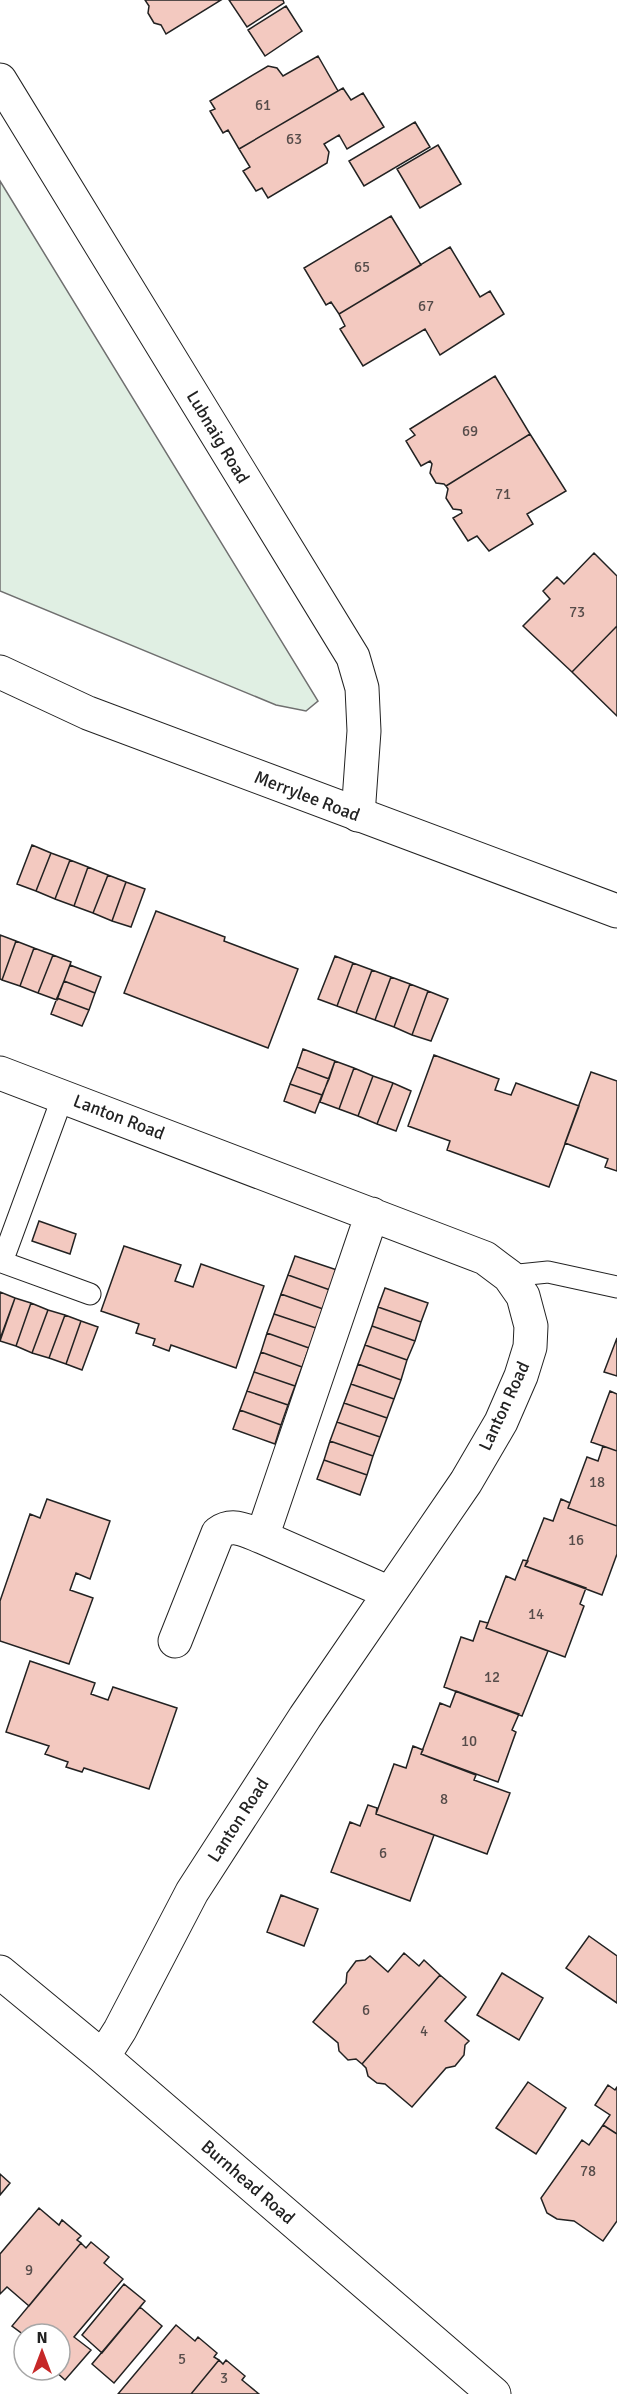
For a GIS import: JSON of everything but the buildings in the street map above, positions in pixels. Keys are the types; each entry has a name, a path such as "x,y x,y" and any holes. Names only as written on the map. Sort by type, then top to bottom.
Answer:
{"street":[{"name":"Lubnaig Road","path":"0,80 353,657 362,688 364,731 358,815"},
{"name":"Merrylee Road","path":"0,672 88,713 617,911"},
{"name":"Lanton Road","path":"0,1073 485,1258 509,1276 523,1296 531,1326 530,1347 521,1376 501,1422 466,1482 305,1717 192,1892 120,2030 103,2057"},
{"path":"262,1538 372,1214"},
{"path":"175,1641 218,1533 224,1528 234,1526 390,1593"},
{"name":"Burnhead Road","path":"0,1972 103,2057 494,2394"}],"lane":[{"path":"63,1096 3,1262 90,1294"},
{"path":"509,1276 548,1272 617,1287"}],"green space":[{"path":"0,181 318,701 306,711 276,705 0,591"}]}
